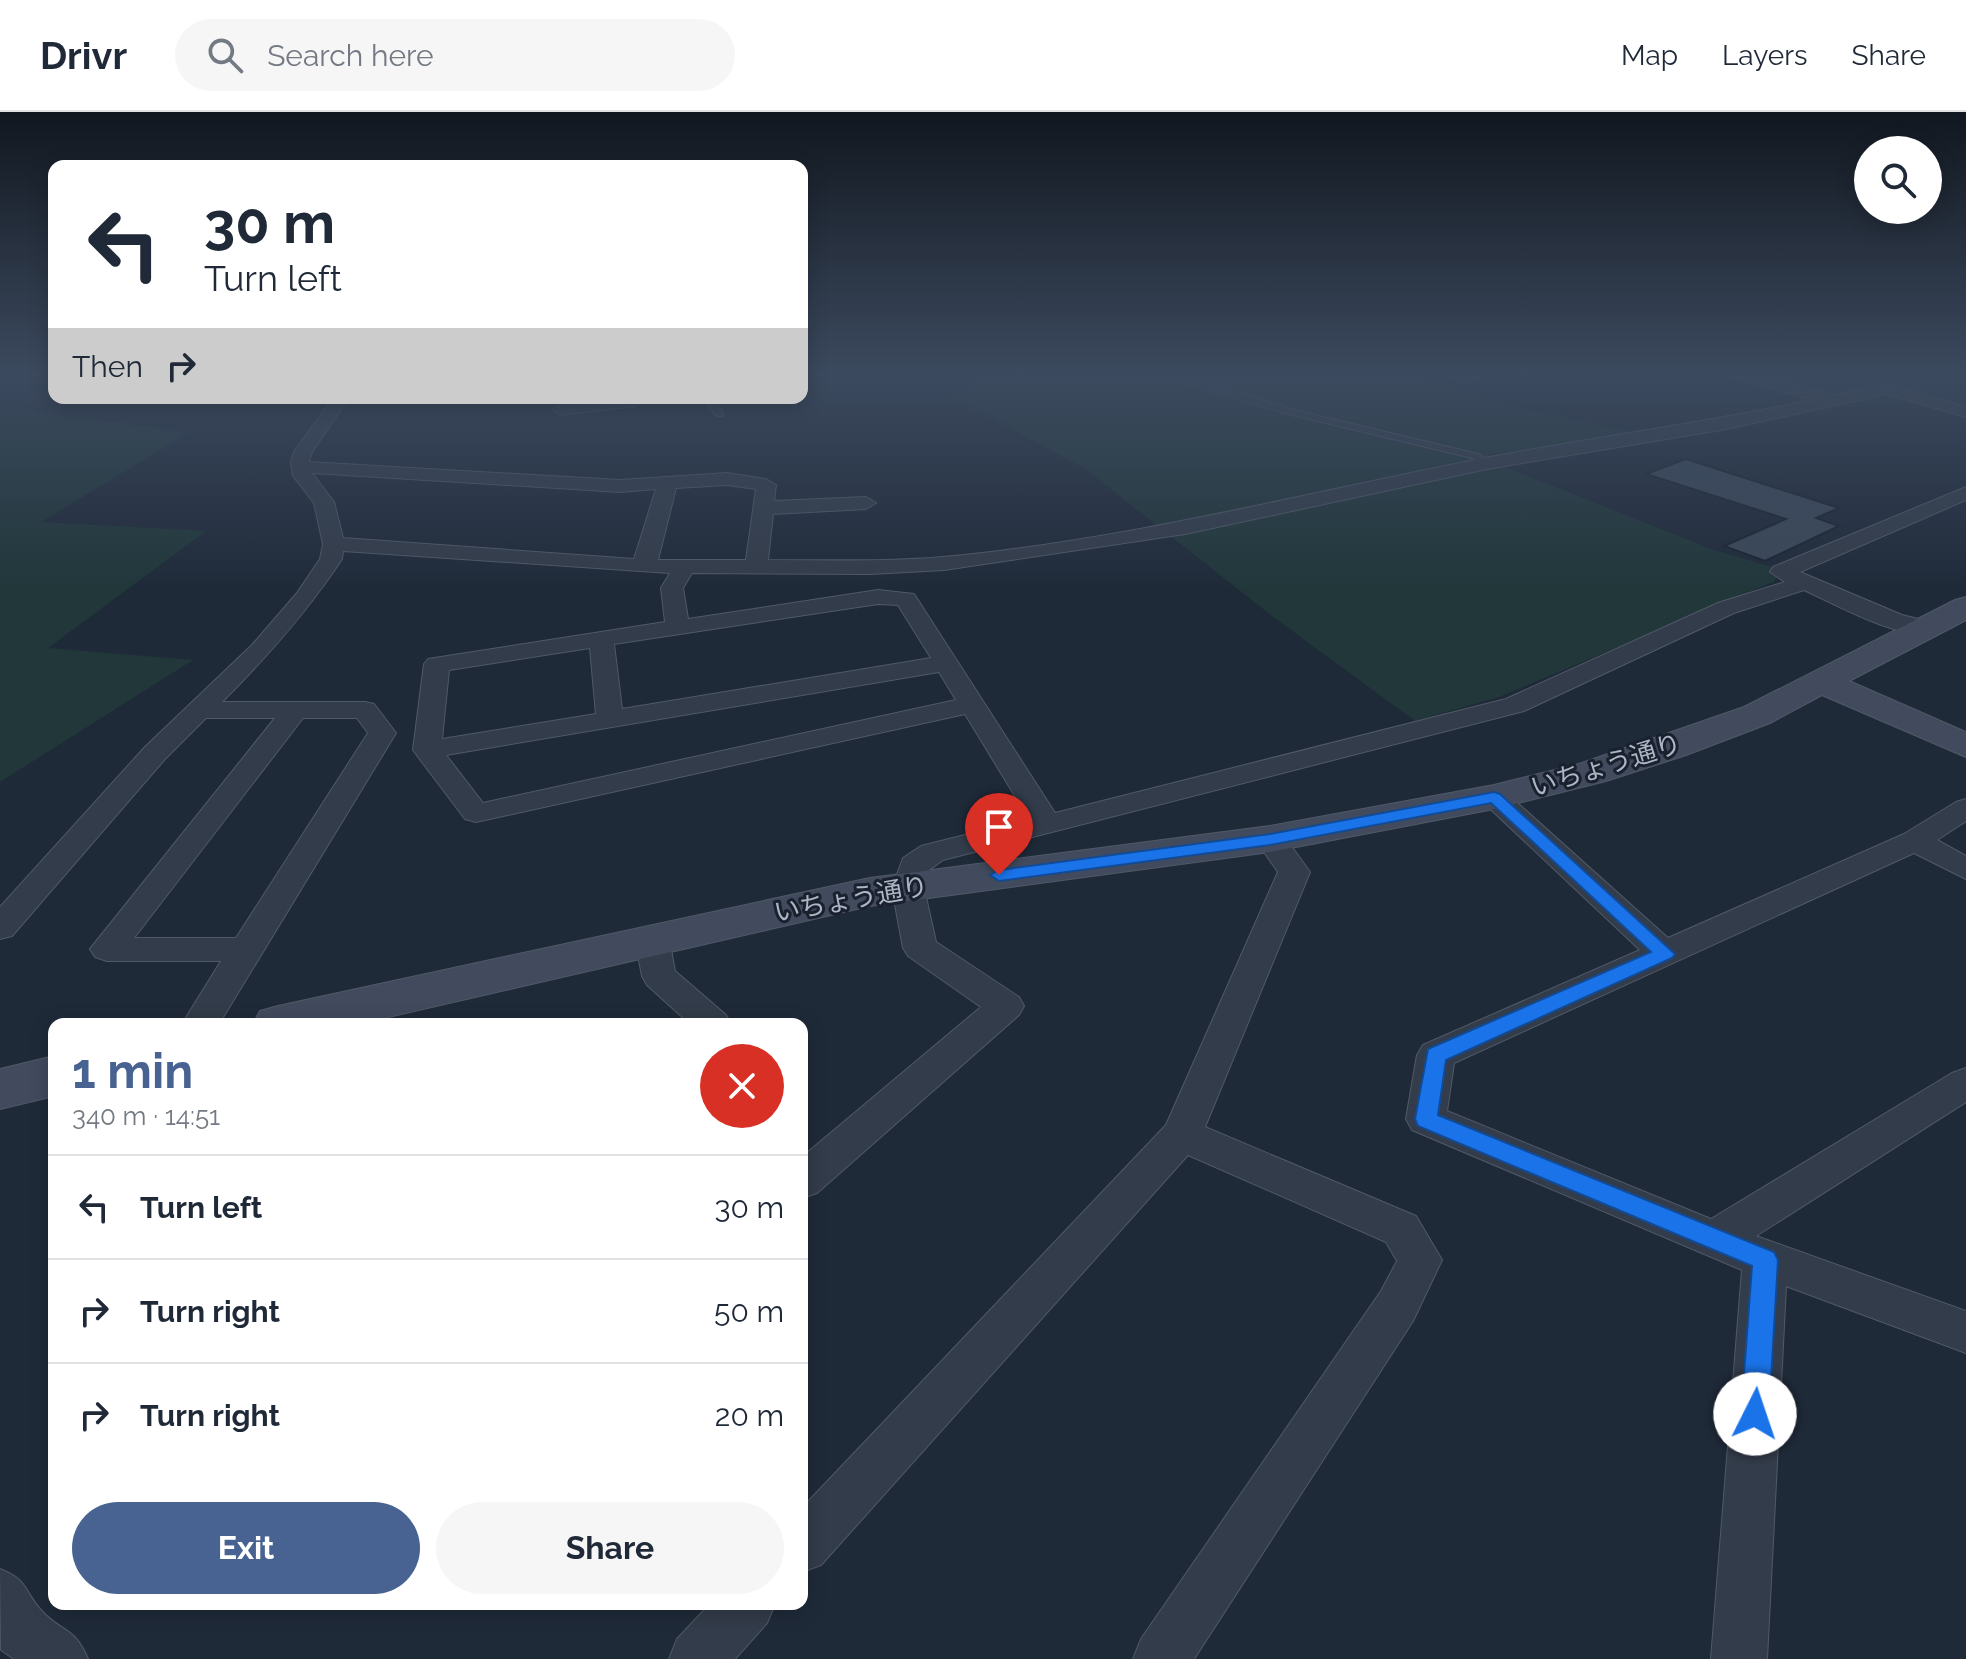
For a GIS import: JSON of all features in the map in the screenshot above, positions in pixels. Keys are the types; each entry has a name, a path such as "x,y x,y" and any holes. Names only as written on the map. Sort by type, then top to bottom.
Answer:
{"street":[{"path":"0,928 155,753 261,650 305,598 331,559 334,544 324,502 303,476 301,467 303,452 308,445"},
{"path":"334,544 645,566 870,567 944,563 1185,528 1487,463 1598,445"},
{"path":"301,467 620,486 727,479 766,485 756,566"},
{"path":"645,566 668,483"},
{"path":"1922,627 1895,621 1781,572 1966,493"},
{"path":"763,508 866,503"},
{"path":"678,628 672,588 685,566"},
{"path":"808,1176 1006,1006 920,948 908,888 914,865 932,853 1515,705 1726,608 1804,583"},
{"path":"972,705 476,813 427,750 437,664 878,597 906,599 1047,824"},
{"name":"いちょう通り","path":"310,1018 870,892 1270,839 1494,797 1592,773 1757,715 1922,627 1966,607"},
{"path":"601,639 610,719"},
{"path":"427,750 946,663"},
{"path":"1820,681 1966,746"},
{"path":"201,710 365,710 382,733 204,1018"},
{"path":"247,950 107,949 295,710"},
{"path":"1494,797 1665,954"},
{"path":"1966,808 1915,841 1436,1055 1426,1119 1714,1240 1966,1332"},
{"path":"808,1540 1182,1135 1294,872 1270,839"},
{"path":"1915,841 1966,869"},
{"path":"652,939 659,976 706,1018"},
{"path":"0,1089 48,1077"},
{"path":"1714,1240 1966,1083"},
{"path":"1161,1659 1397,1306 1420,1260 1401,1229 1182,1135"},
{"path":"1739,1659 1765,1260"},
{"path":"0,1596 21,1630 60,1659"},
{"path":"697,1659 742,1610"}],"lane":[{"path":"1431,445 1475,456 1487,463"}],"green space":[{"path":"0,445 168,445 41,522 206,531 48,648 193,660 0,782"},
{"path":"1042,445 1585,445 1491,454 1507,468 1714,550 1779,569 1778,576 1773,582 1499,697 1415,721 1272,616 1084,468"}],"building":[{"path":"1686,459 1839,508 1816,518 1839,526 1765,561 1724,546 1786,519 1646,474"}],"route":[{"path":"999,875 1270,839 1494,797 1665,954 1436,1055 1426,1119 1765,1260 1755,1414"}]}
